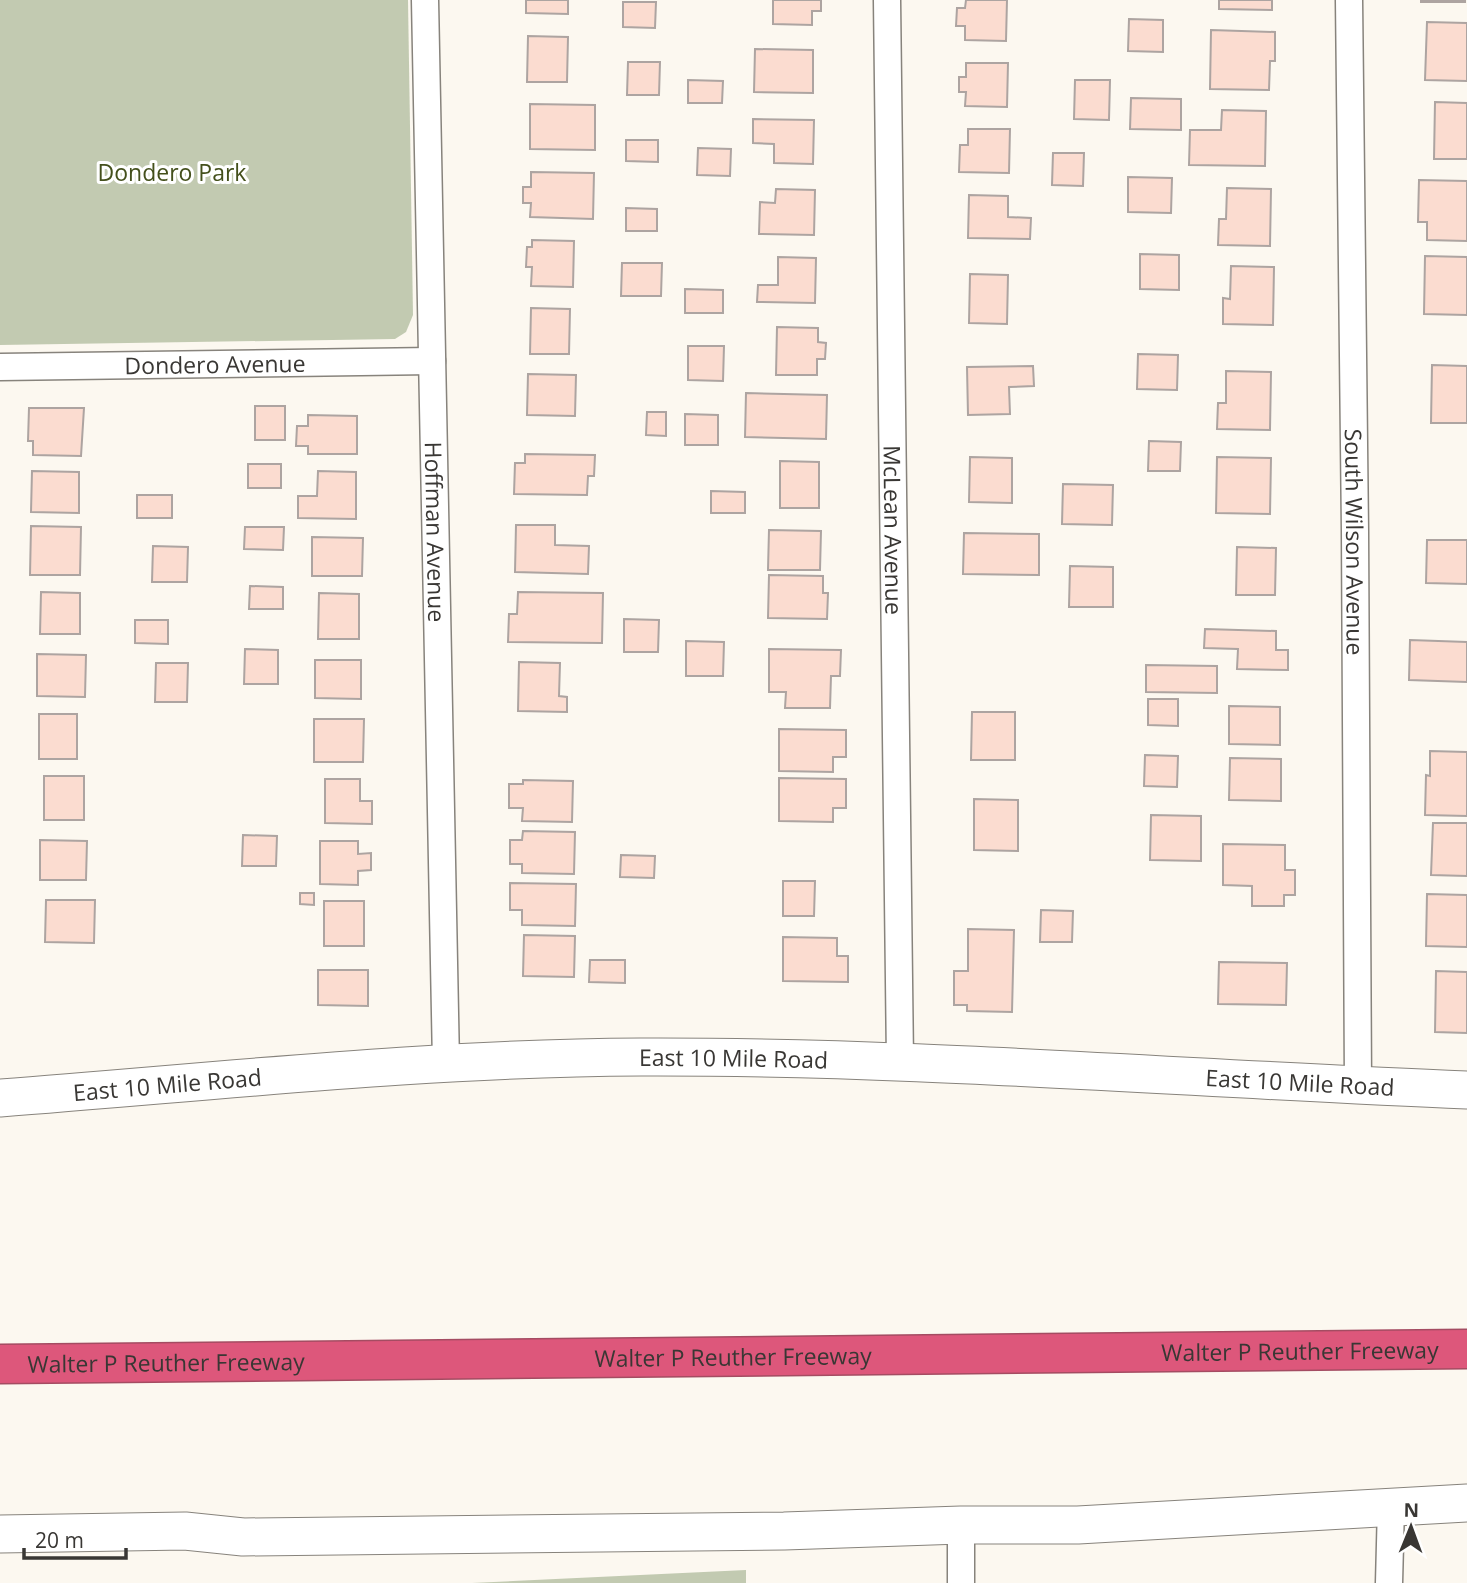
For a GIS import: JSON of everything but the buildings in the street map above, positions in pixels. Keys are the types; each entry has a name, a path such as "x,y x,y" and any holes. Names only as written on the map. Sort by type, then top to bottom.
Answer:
{"highway":[{"name":"Walter P Reuther Freeway","path":"0,1364 1467,1349"}],"main road":[{"name":"East 10 Mile Road","path":"0,1098 446,1064 636,1057 750,1057 900,1062 1467,1090"},
{"path":"1391,1506 1467,1492"},
{"path":"0,1534 185,1531 243,1537 784,1531 1091,1524 1467,1503"}],"street":[{"name":"Hoffman Avenue","path":"425,0 446,1064"},
{"name":"McLean Avenue","path":"887,0 900,1062"},
{"name":"South Wilson Avenue","path":"1349,0 1358,1086"},
{"name":"Dondero Avenue","path":"0,367 432,361"},
{"path":"1389,1583 1391,1506"},
{"path":"961,1525 961,1583"}],"green space":[{"name":"Dondero Park","path":"0,0 408,0 413,315 406,332 395,339 0,345"},
{"path":"746,1570 746,1583 472,1583"}]}
